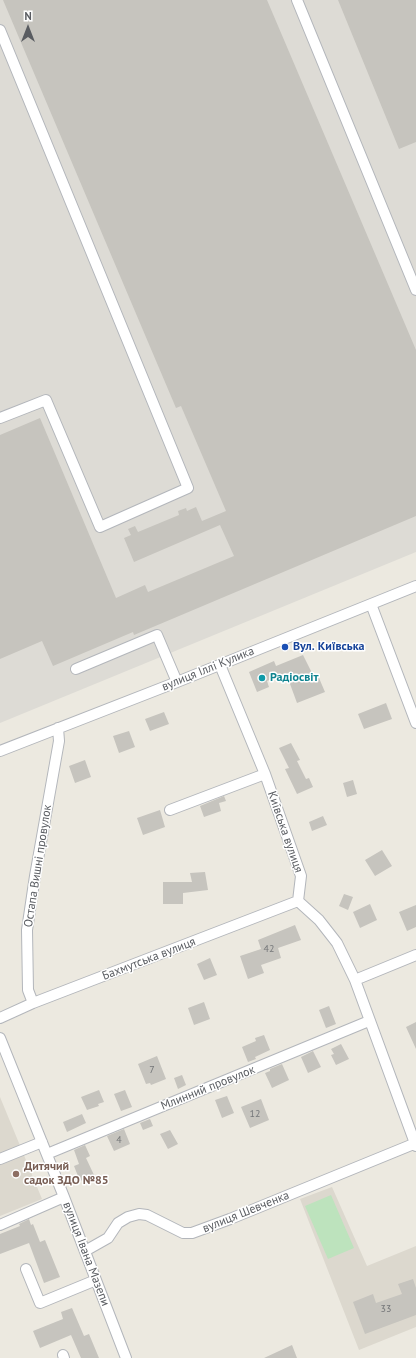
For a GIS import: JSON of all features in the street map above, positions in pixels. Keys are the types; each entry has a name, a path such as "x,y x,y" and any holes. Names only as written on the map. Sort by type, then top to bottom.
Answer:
{"street":[{"path":"297,0 416,290"},
{"path":"0,30 188,488 100,527 46,400 0,418"},
{"name":"вулиця Іллі Кулика","path":"0,751 416,586"},
{"path":"371,604 416,723"},
{"path":"76,669 157,635 177,682"},
{"name":"Київська вулиця","path":"220,665 265,774 301,876 298,901"},
{"name":"Остапа Вишні провулок","path":"33,1003 28,990 28,930 35,876 59,740 58,728"},
{"path":"170,810 265,774"},
{"path":"298,901 319,920 336,943 355,980 416,1144"},
{"name":"Бахмутська вулиця","path":"0,1018 33,1003 298,901"},
{"path":"355,980 416,955"},
{"name":"Млинний провулок","path":"47,1154 370,1021"},
{"name":"вулиця Івана Мазепи","path":"0,1038 64,1197 126,1358"},
{"path":"0,1159 42,1142"},
{"name":"вулиця Шевченка","path":"85,1251 108,1238 118,1223 128,1217 139,1214 147,1214 183,1233 192,1233 416,1144"},
{"path":"0,1225 64,1197"},
{"path":"26,1269 40,1303 96,1280"}],"shaded area":[{"path":"0,0 416,0 416,552 0,723"},
{"name":"Дитячий садок ЗДО №85","path":"0,1097 42,1199 0,1216"},
{"path":"332,1187 367,1266 416,1246 416,1327 359,1350 300,1199"}],"green space":[{"path":"331,1195 354,1248 328,1259 305,1206"}],"building":[{"path":"3,0 267,0 416,350 416,516 134,635 133,632 53,666 42,641 0,659 0,435 40,418 116,598 145,585 148,592 234,556 220,525 134,562 124,538 131,535 128,529 135,526 138,532 179,515 178,511 186,508 187,511 196,507 202,521 226,511 181,406 176,408"},
{"path":"338,0 416,0 416,142 399,149"},
{"path":"303,655 315,679 319,678 325,692 297,703 286,673 267,681 269,687 257,692 249,672 274,661 276,666"},
{"path":"386,703 392,719 364,729 358,714"},
{"path":"164,712 169,724 150,731 145,719"},
{"path":"129,731 135,747 119,753 113,736"},
{"path":"291,743 300,760 297,761 306,779 309,778 313,787 297,794 285,769 289,768 279,748"},
{"path":"85,760 91,777 75,783 69,766"},
{"path":"353,780 357,794 347,797 343,783"},
{"path":"224,796 226,801 219,803 221,811 204,817 200,806"},
{"path":"160,810 165,827 143,835 137,818"},
{"path":"323,816 327,825 312,831 309,822"},
{"path":"382,850 392,866 375,876 365,860"},
{"path":"205,872 208,890 183,893 183,904 163,904 163,882 192,882 190,873"},
{"path":"344,894 353,897 348,910 339,906"},
{"path":"370,904 377,920 360,928 353,912"},
{"path":"416,905 416,927 407,931 399,912"},
{"path":"295,925 301,940 278,948 281,958 261,965 264,973 248,979 240,956 261,949 258,940"},
{"path":"210,958 217,975 204,980 197,964"},
{"path":"204,1002 210,1019 194,1025 188,1008"},
{"path":"329,1006 336,1024 326,1028 319,1010"},
{"path":"416,1022 416,1049 406,1027"},
{"path":"264,1035 270,1050 248,1062 242,1047 256,1041 255,1038"},
{"path":"341,1044 349,1059 336,1065 331,1055 334,1054 331,1049"},
{"path":"313,1051 321,1067 308,1073 301,1057"},
{"path":"157,1056 166,1079 151,1085 150,1083 146,1084 138,1064"},
{"path":"282,1064 289,1080 272,1088 265,1073"},
{"path":"182,1075 186,1085 178,1089 174,1078"},
{"path":"99,1090 104,1102 98,1104 99,1106 87,1110 81,1097"},
{"path":"125,1090 132,1107 121,1111 114,1094"},
{"path":"227,1096 234,1113 222,1118 215,1100"},
{"path":"261,1099 269,1120 250,1128 241,1107"},
{"path":"82,1114 86,1123 67,1132 63,1122"},
{"path":"150,1119 153,1126 143,1130 140,1123"},
{"path":"124,1129 130,1144 114,1151 107,1136"},
{"path":"170,1130 178,1144 168,1149 160,1134"},
{"path":"85,1145 90,1156 86,1158 94,1175 80,1181 74,1166 79,1164 74,1150"},
{"path":"29,1219 31,1225 33,1224 40,1242 45,1240 60,1277 44,1283 29,1243 0,1254 0,1234 20,1226 19,1224"},
{"path":"413,1279 416,1288 416,1315 365,1334 353,1302 373,1294 376,1303 402,1294 398,1284"},
{"path":"72,1308 84,1336 89,1334 99,1358 81,1358 71,1335 40,1348 33,1331 63,1319 61,1312"},
{"path":"292,1345 297,1358 264,1358"}],"place":[{"name":"Вул. Київська","path":"285,647"},
{"name":"Радіосвіт","path":"262,678"},
{"name":"Дитячий садок ЗДО №85","path":"16,1174"}]}
